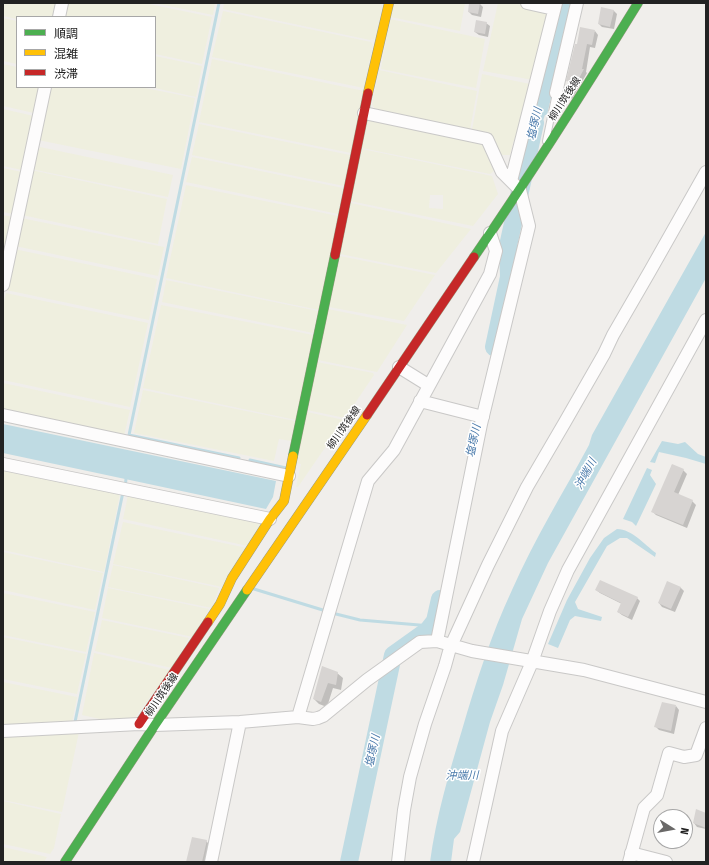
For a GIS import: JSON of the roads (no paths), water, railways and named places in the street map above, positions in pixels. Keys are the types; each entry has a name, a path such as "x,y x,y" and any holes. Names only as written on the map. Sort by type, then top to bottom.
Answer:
{"main road":[{"path":"139,724 220,604 232,578 270,519 284,501 364,113 389,3"},
{"name":"柳川筑後線","path":"65,862 155,725 520,190 638,3"}],"street":[{"path":"59,16 62,3"},
{"path":"511,181 555,6 527,3"},
{"path":"556,93 577,3"},
{"path":"3,285 45,88"},
{"path":"364,113 487,139 502,172 520,190 530,226 483,417 437,641"},
{"path":"398,862 404,810 414,758 451,645 488,565 527,487 604,354 613,334 706,172"},
{"path":"298,717 368,481 394,450 428,385 490,274 496,251 490,233"},
{"path":"473,862 502,731 526,661 568,570 706,320"},
{"path":"400,367 428,385"},
{"path":"420,401 483,417"},
{"path":"3,415 289,476"},
{"path":"3,464 270,519"},
{"path":"3,731 139,724 155,725 240,722 298,717 312,719 323,716 367,680 420,642 437,641 472,651 584,670 706,702"},
{"path":"211,862 240,722"},
{"path":"666,862 630,857 644,808 657,795 669,754 684,757 696,755 706,728"}],"lane":[{"path":"543,154 556,93"}],"water":[{"name":"塩塚川","path":"560,3 573,3 547,115 545,115 534,146 523,150"},
{"name":"沖端川","path":"706,232 706,278 548,563 522,619 503,685 490,722 460,832 454,839 451,862 430,862 439,812 452,762 478,676 504,607 530,553 589,445 592,435"},
{"path":"3,424 276,481 273,497 266,509 3,453"},
{"path":"662,441 678,444 685,442 698,454 706,457 706,464 659,452 655,463 650,462"},
{"path":"647,468 652,470 650,475 656,484 636,526 632,522 623,519"},
{"path":"617,529 633,534 656,553 655,557 627,538 620,538 607,546 575,602 578,609 602,617 601,621 575,616 570,620 558,648 548,644 567,600 590,558 604,538"}],"waterway":[{"path":"219,3 129,435 239,458"},
{"name":"塩塚川","path":"494,347 509,277 508,246 535,123"},
{"path":"250,460 286,468"},
{"path":"125,487 126,479"},
{"path":"75,722 123,492"},
{"path":"254,589 326,611"},
{"name":"塩塚川","path":"349,862 393,655 428,630 435,621 440,599"},
{"path":"332,613 360,620 431,626"}]}
